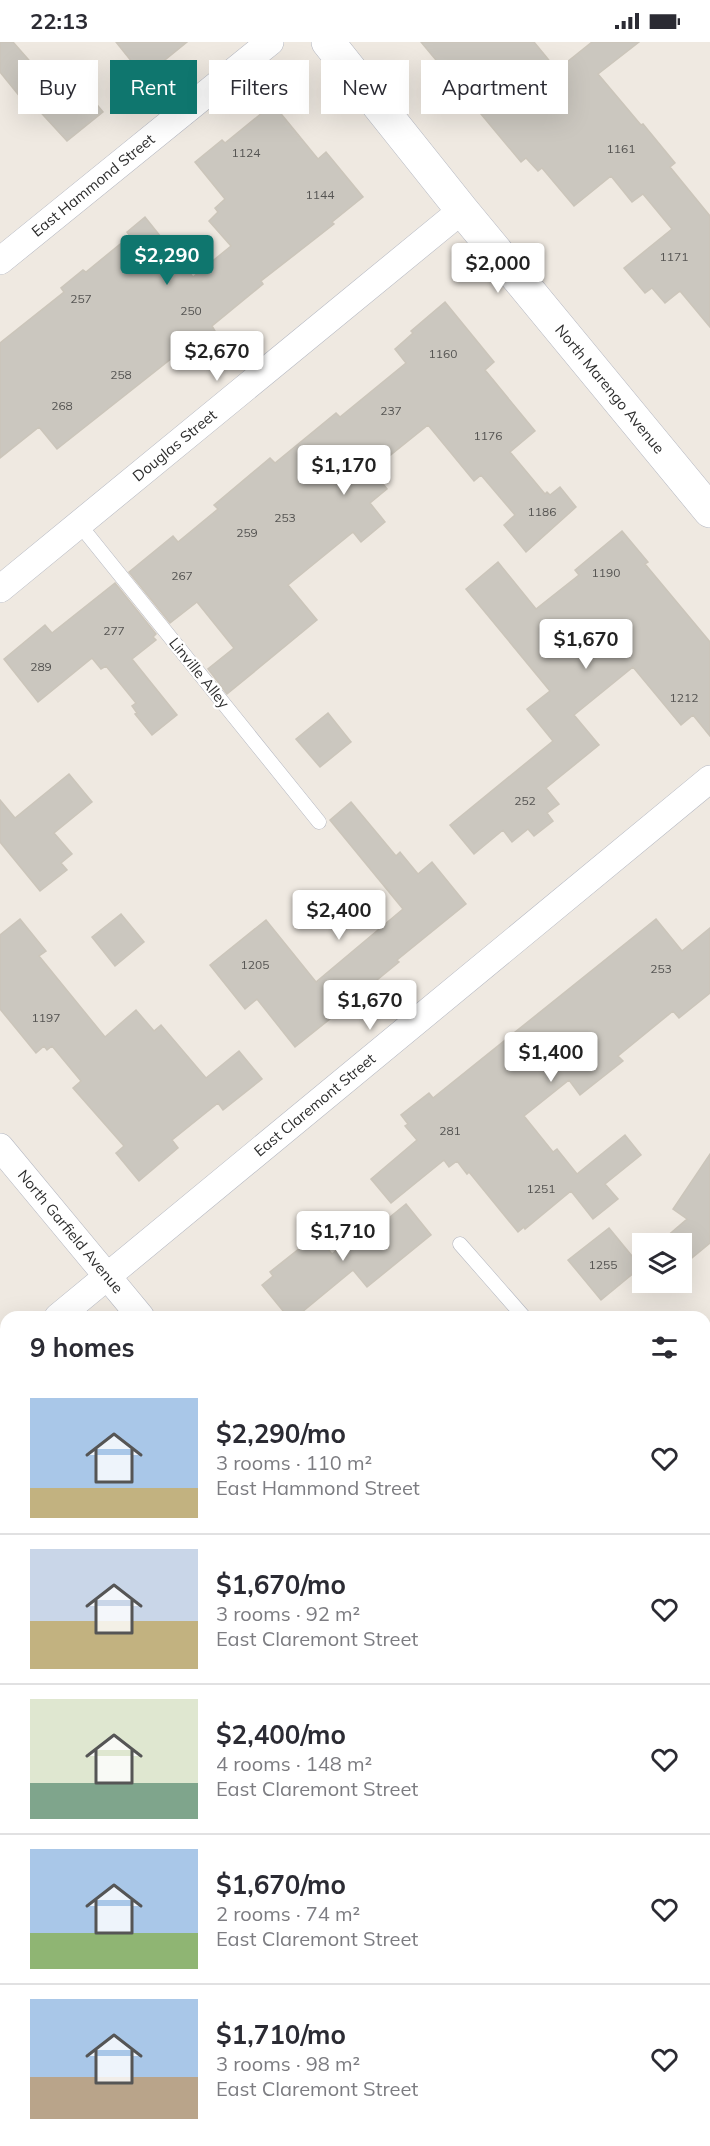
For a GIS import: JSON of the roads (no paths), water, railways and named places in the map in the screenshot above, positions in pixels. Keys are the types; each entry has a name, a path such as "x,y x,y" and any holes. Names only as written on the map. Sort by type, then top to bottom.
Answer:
{"street":[{"name":"East Hammond Street","path":"0,261 270,42"},
{"name":"North Marengo Avenue","path":"328,42 462,210 710,511"},
{"name":"Douglas Street","path":"0,589 462,210"},
{"name":"East Claremont Street","path":"66,1311 710,780"},
{"name":"North Garfield Avenue","path":"0,1147 136,1311"}],"lane":[{"name":"Linville Alley","path":"79,524 319,822"},
{"path":"460,1244 519,1311"}]}
